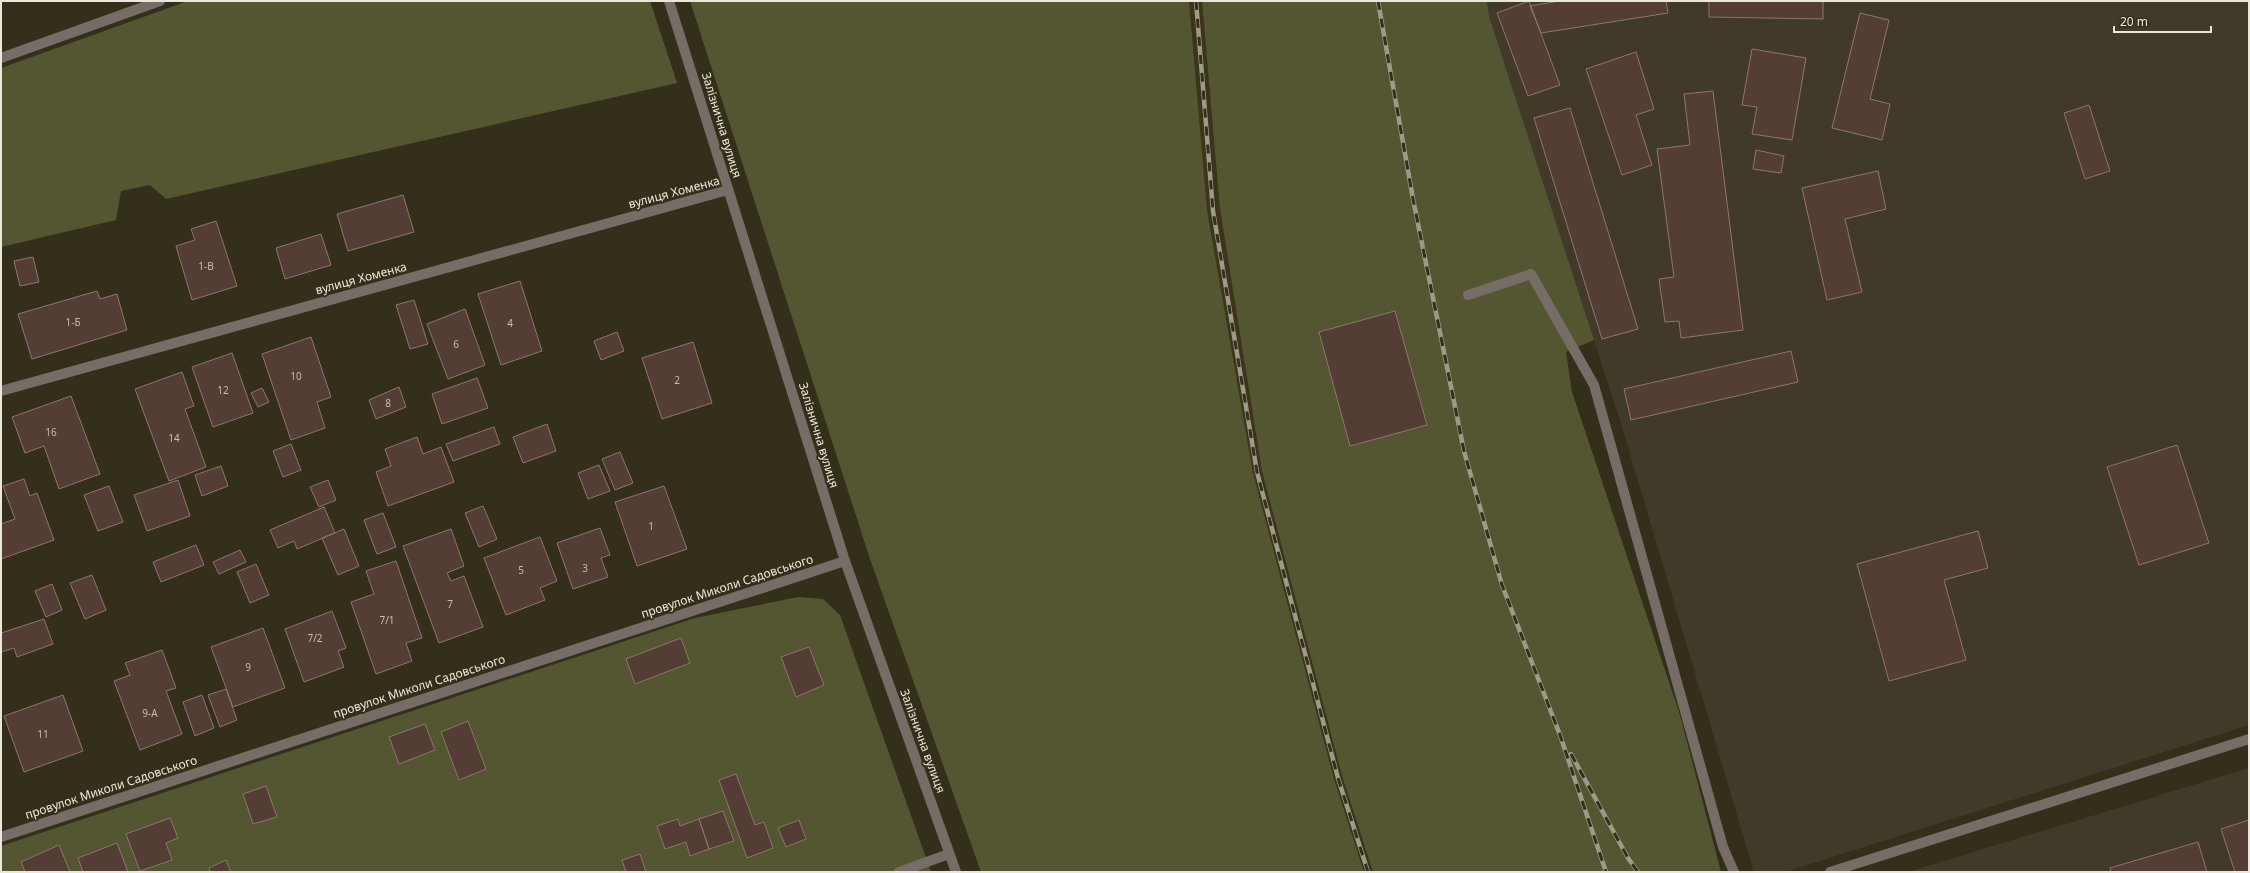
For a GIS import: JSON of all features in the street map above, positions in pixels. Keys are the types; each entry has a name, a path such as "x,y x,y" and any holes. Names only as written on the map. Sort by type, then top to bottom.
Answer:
{"street":[{"path":"1,58 160,1"},
{"name":"Залізнична вулиця","path":"669,1 845,561 956,872"},
{"name":"вулиця Хоменка","path":"1,391 728,190"},
{"path":"1468,295 1531,274 1594,385 1723,847 1734,872"},
{"name":"провулок Миколи Садовського","path":"1,837 845,561"},
{"path":"1830,872 2249,739"},
{"path":"899,872 949,854"}],"shaded area":[{"path":"1189,1 1202,1 1220,209 1262,471 1342,776 1373,872 1364,872 1334,779 1253,473 1207,210"},
{"path":"1487,1 2249,1 2249,725 1785,872 1754,872 1622,427 1489,16"},
{"path":"2249,768 2249,872 1908,872"}],"green space":[{"path":"188,1 650,1 677,83 166,199 150,185 121,191 116,220 1,247 1,68"},
{"path":"690,1 1189,1 1207,210 1253,473 1334,779 1364,872 981,872 869,556"},
{"path":"1202,1 1487,1 1489,16 1594,340 1566,352 1572,392 1680,715 1721,872 1373,872 1342,776 1262,471 1220,209"},
{"path":"798,597 823,599 840,615 931,872 1,872 1,846 695,618"}],"building":[{"path":"1529,1 1560,85 1528,96 1497,13"},
{"path":"1559,1 1666,1 1668,13 1541,33 1530,6"},
{"path":"1709,1 1823,1 1823,19 1709,17"},
{"path":"1860,13 1889,20 1870,99 1890,104 1882,140 1832,128"},
{"path":"1752,49 1806,58 1792,140 1752,134 1757,107 1742,105"},
{"path":"1636,52 1654,109 1636,115 1652,165 1622,175 1586,69"},
{"path":"1713,91 1743,330 1681,338 1679,321 1665,322 1659,279 1674,277 1657,149 1690,145 1684,94"},
{"path":"2089,105 2110,171 2085,179 2064,113"},
{"path":"1570,108 1638,329 1602,339 1534,118"},
{"path":"1756,150 1784,156 1781,173 1753,169"},
{"path":"1878,171 1886,209 1845,219 1862,292 1827,300 1802,188"},
{"path":"403,195 414,232 348,251 337,214"},
{"path":"216,221 237,286 192,300 176,246 195,240 191,229"},
{"path":"321,234 331,265 285,279 276,248"},
{"path":"33,257 39,282 20,286 14,261"},
{"path":"520,281 542,351 501,365 478,294"},
{"path":"97,291 100,299 117,294 127,330 32,359 18,314"},
{"path":"414,300 428,344 410,349 396,305"},
{"path":"465,309 485,365 448,379 427,324"},
{"path":"1395,311 1427,425 1350,446 1319,332"},
{"path":"617,332 624,351 601,360 594,341"},
{"path":"311,337 331,397 317,402 325,428 291,440 262,354"},
{"path":"693,342 712,403 662,419 642,358"},
{"path":"1791,351 1798,382 1631,420 1624,389"},
{"path":"232,353 253,413 213,427 192,367"},
{"path":"182,372 194,406 185,409 206,467 169,481 135,389"},
{"path":"477,378 488,408 442,424 432,394"},
{"path":"399,387 406,407 376,419 369,400"},
{"path":"262,388 269,402 258,407 251,393"},
{"path":"71,396 100,474 59,489 44,446 25,453 12,417"},
{"path":"547,424 556,451 523,463 513,437"},
{"path":"494,427 500,444 453,461 446,444"},
{"path":"417,437 423,454 441,447 454,482 388,506 376,472 391,466 385,449"},
{"path":"291,444 301,470 283,477 273,451"},
{"path":"2177,445 2209,543 2139,565 2107,467"},
{"path":"620,452 633,483 615,490 602,459"},
{"path":"599,465 610,491 588,499 578,473"},
{"path":"221,466 228,486 202,496 195,475"},
{"path":"24,479 30,496 37,493 54,540 1,559 1,524 15,519 3,486"},
{"path":"178,480 190,516 147,531 134,495"},
{"path":"328,480 336,500 319,507 310,487"},
{"path":"109,486 123,522 98,531 84,495"},
{"path":"664,486 687,549 637,566 615,502"},
{"path":"483,506 497,539 479,547 465,513"},
{"path":"324,507 335,533 297,549 294,541 278,548 270,530"},
{"path":"383,513 396,547 377,554 364,520"},
{"path":"600,528 610,555 601,558 608,577 573,589 557,543"},
{"path":"344,529 359,566 338,575 322,538"},
{"path":"451,529 464,566 447,573 451,581 464,576 483,627 439,643 403,546"},
{"path":"1978,531 1988,568 1944,580 1966,660 1889,681 1857,564"},
{"path":"540,537 557,581 540,588 545,600 506,615 484,558"},
{"path":"196,545 204,565 161,582 153,562"},
{"path":"240,550 246,562 219,574 213,562"},
{"path":"396,561 422,638 406,643 412,661 376,674 351,602 374,594 366,571"},
{"path":"256,564 269,595 250,603 237,572"},
{"path":"92,575 106,610 85,619 70,583"},
{"path":"52,584 62,610 46,617 35,591"},
{"path":"332,611 346,648 338,651 344,667 304,682 285,629"},
{"path":"44,619 53,644 17,657 14,648 1,652 1,633"},
{"path":"263,628 285,688 233,707 211,647"},
{"path":"681,638 690,663 635,684 626,659"},
{"path":"809,647 824,685 796,697 781,657"},
{"path":"162,650 176,688 166,691 182,734 140,750 114,681 130,675 125,663"},
{"path":"226,689 237,720 220,727 208,695"},
{"path":"63,695 83,751 24,772 4,716"},
{"path":"202,695 214,728 195,736 183,702"},
{"path":"468,721 486,769 459,780 441,732"},
{"path":"425,724 435,750 399,764 389,737"},
{"path":"736,774 755,825 764,822 773,848 747,858 719,780"},
{"path":"266,786 277,817 253,824 243,794"},
{"path":"723,811 734,841 709,849 699,819"},
{"path":"170,818 178,838 166,843 172,860 140,871 126,834"},
{"path":"678,819 680,826 699,819 709,849 690,856 686,842 665,849 657,826"},
{"path":"799,820 806,839 786,847 778,828"},
{"path":"2249,820 2249,872 2235,872 2221,829"},
{"path":"2198,842 2207,872 2111,872 2110,868"},
{"path":"117,843 128,872 83,872 78,858"},
{"path":"59,845 70,872 25,872 21,862"},
{"path":"640,854 646,872 626,872 622,860"},
{"path":"226,860 231,872 210,872 209,868"}],"railway":[{"path":"1196,1 1213,211 1257,472 1338,778 1368,872"},
{"path":"1378,1 1413,199 1464,451 1502,585 1560,735 1606,872"},
{"path":"1571,754 1628,858 1638,872"}]}
